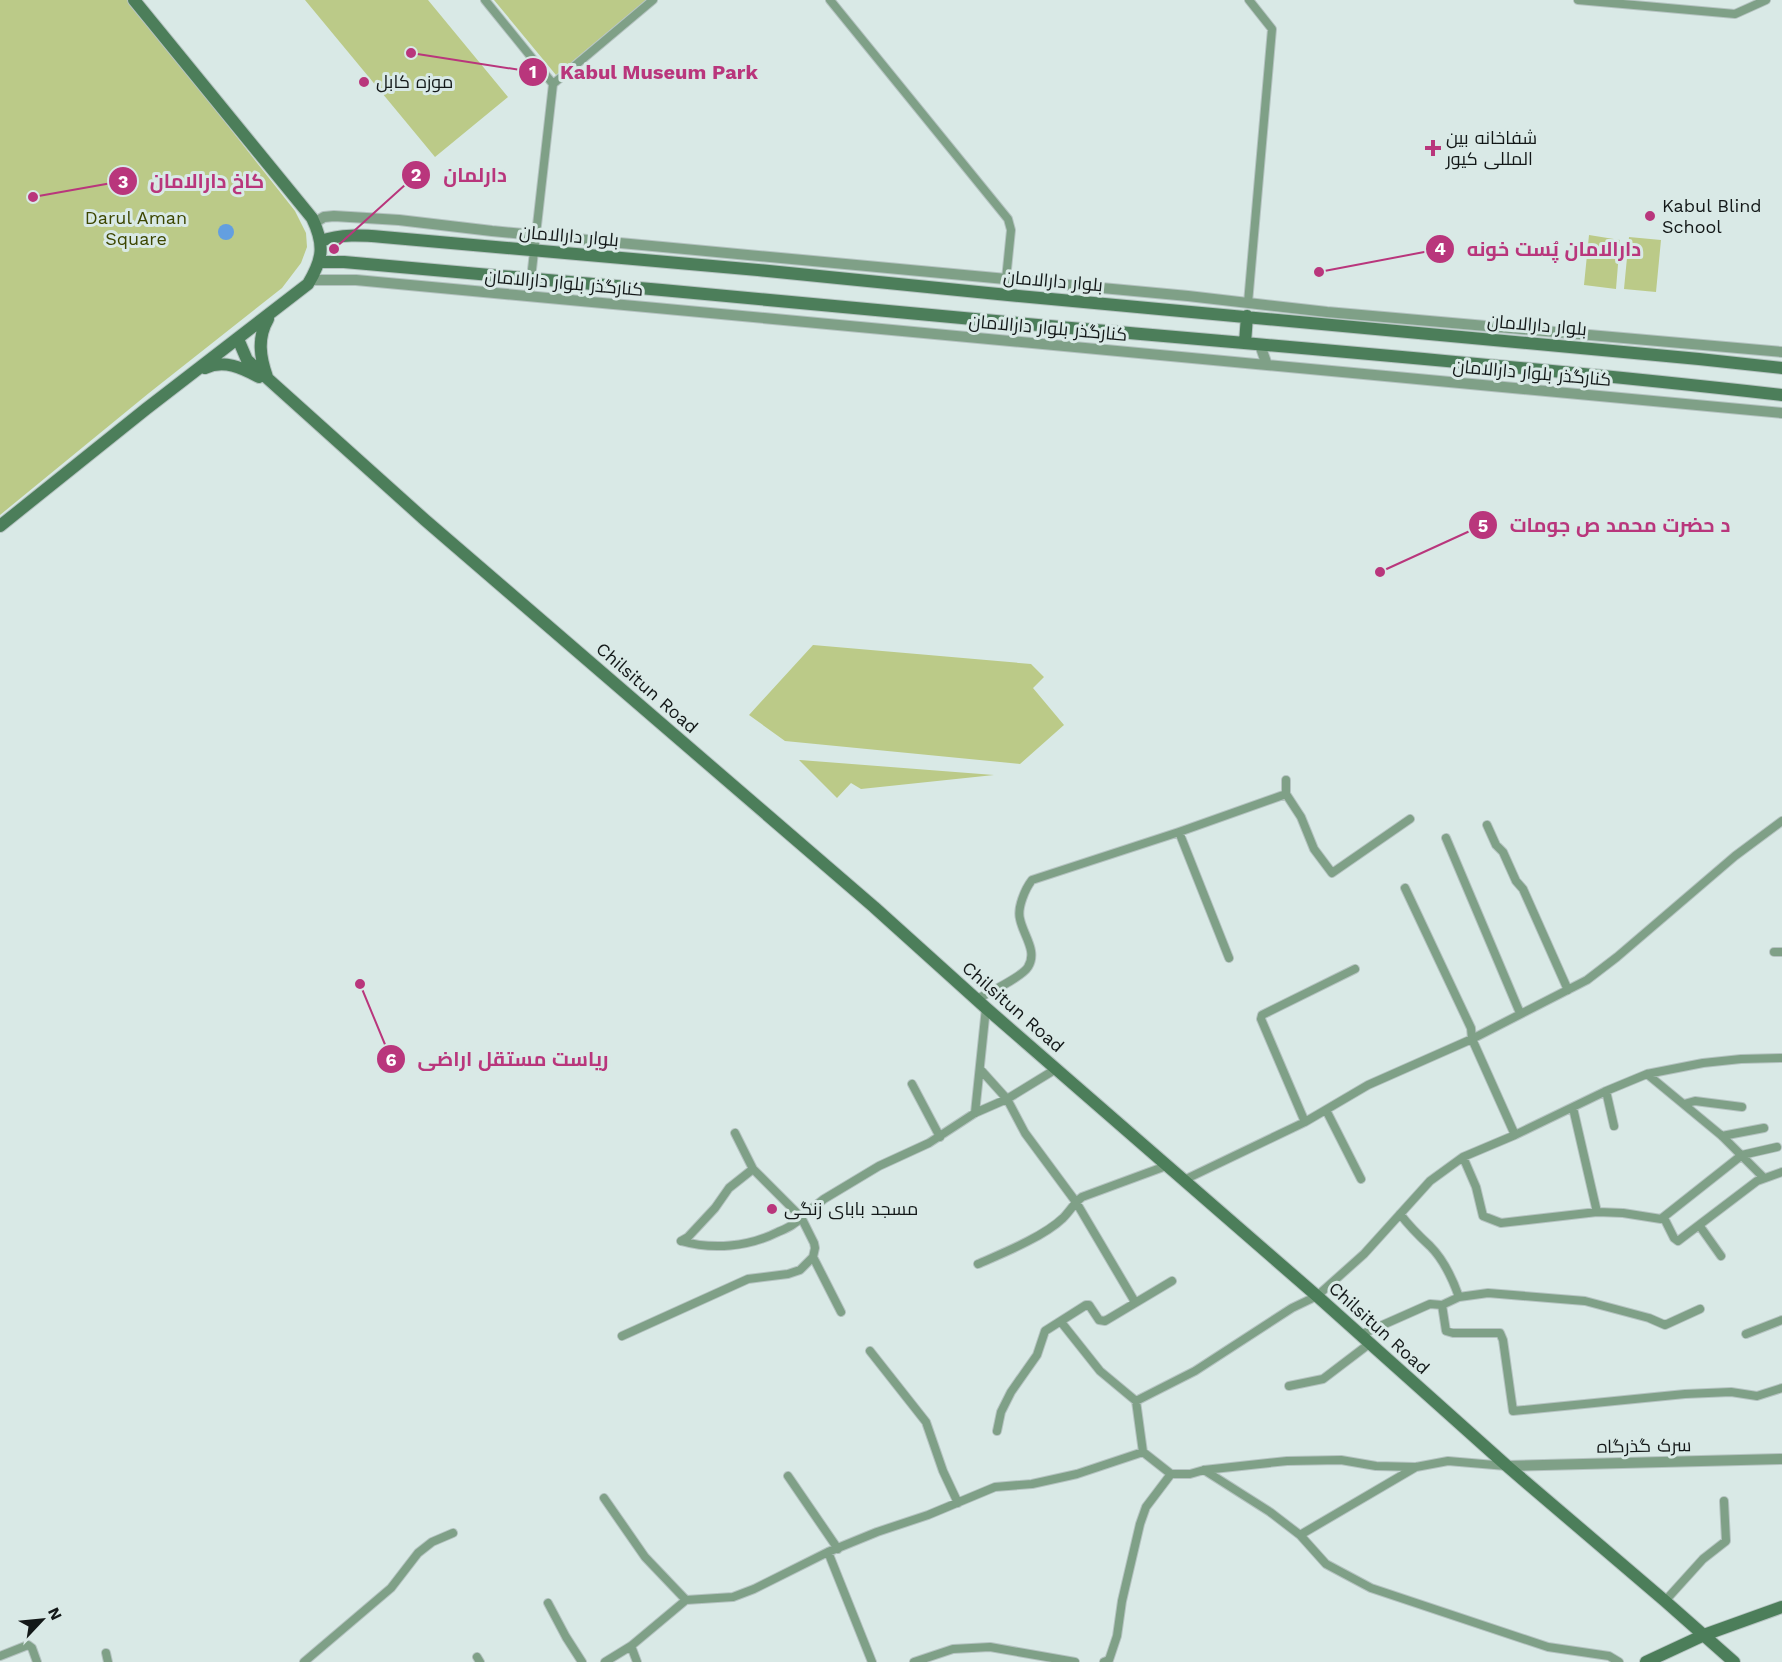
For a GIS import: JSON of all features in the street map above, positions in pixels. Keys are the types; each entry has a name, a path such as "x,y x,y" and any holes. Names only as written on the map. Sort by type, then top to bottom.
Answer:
{"main road":[{"path":"0,526 308,284 320,262 320,241 314,223 134,0"},
{"name":"بلوار دارالامان","path":"320,241 350,235 758,270 1688,357 1782,368"},
{"path":"320,262 344,262 531,278 1454,361 1782,394"},
{"path":"268,381 262,361 260,340 270,315"},
{"path":"1245,343 1246,316"},
{"path":"238,339 247,360 268,381"},
{"path":"189,376 208,366 221,364 238,367 268,381"},
{"name":"Chilsitun Road","path":"268,381 494,580 874,907 1507,1466 1734,1662"},
{"path":"1646,1662 1704,1635 1782,1607"}],"street":[{"path":"485,0 553,84"},
{"path":"529,296 553,84 653,0"},
{"path":"830,0 1008,219 1011,230 1006,279"},
{"path":"1248,303 1272,28 1249,0"},
{"path":"1578,0 1735,14 1766,0"},
{"path":"1674,0 1680,9"},
{"path":"314,223 324,218 359,217 1782,352"},
{"name":"کنارگذر بلوار دارالامان","path":"311,280 356,280 1782,413"},
{"path":"1260,345 1267,365"},
{"path":"1286,780 1286,794 1301,817 1314,849 1332,873 1410,819"},
{"path":"977,999 1028,968 1032,951 1019,917 1026,887 1032,880 1286,794"},
{"path":"1184,1180 1305,1122 1368,1085 1472,1039 1568,990 1617,957 1735,856 1782,821"},
{"path":"1487,825 1516,881 1523,889 1568,990"},
{"path":"1179,832 1229,958"},
{"path":"1446,838 1520,1013"},
{"path":"1405,888 1471,1028 1472,1039 1515,1135"},
{"path":"1305,1122 1261,1019 1262,1015 1355,969"},
{"path":"975,1113 987,1008"},
{"path":"1136,1401 1194,1371 1292,1308 1317,1296 1364,1254 1430,1181 1463,1156 1515,1135 1605,1091 1647,1074 1703,1063 1782,1058"},
{"path":"980,1069 1007,1099 1025,1133 1076,1202 1135,1302"},
{"path":"753,1169 729,1188 715,1208 688,1237 681,1241 693,1245 719,1247 741,1245 769,1237 797,1224 801,1217 824,1199 879,1166 940,1137 975,1113 1007,1099 1056,1069"},
{"path":"1647,1074 1722,1137 1763,1178"},
{"path":"912,1084 940,1137"},
{"path":"1605,1091 1614,1126"},
{"path":"1684,1104 1695,1101 1742,1107"},
{"path":"1573,1108 1597,1212"},
{"path":"1326,1110 1361,1179"},
{"path":"1722,1137 1764,1128"},
{"path":"735,1133 753,1169 801,1217 814,1243 813,1257 841,1312"},
{"path":"1463,1156 1476,1187 1483,1216 1501,1222 1597,1212 1623,1213 1661,1220 1742,1155 1777,1147"},
{"path":"978,1264 1035,1236 1062,1219 1082,1197 1166,1166"},
{"path":"1664,1218 1674,1238 1678,1241 1763,1178 1782,1172"},
{"path":"1400,1214 1419,1239 1430,1246 1452,1277 1460,1297"},
{"path":"1699,1225 1721,1256"},
{"path":"622,1336 748,1279 788,1274 800,1270 813,1257"},
{"path":"997,1431 1001,1412 1011,1392 1037,1355 1044,1333 1086,1305 1089,1305 1099,1320 1105,1321 1172,1281"},
{"path":"1289,1386 1323,1379 1365,1340 1430,1304 1442,1305 1460,1297 1488,1293 1585,1301 1665,1324 1700,1309"},
{"path":"1442,1305 1446,1330 1453,1333 1500,1333 1503,1340 1513,1411 1685,1394 1731,1392 1757,1396 1782,1388"},
{"path":"1746,1334 1782,1320"},
{"path":"1060,1322 1100,1371 1136,1401 1143,1452 1171,1474 1190,1474 1204,1470 1287,1461 1341,1460 1377,1466 1416,1467 1448,1461 1507,1466"},
{"path":"870,1351 926,1422 943,1470 958,1503"},
{"path":"604,1662 631,1646 686,1600 733,1597 828,1552 995,1487 1032,1484 1077,1474 1143,1452"},
{"name":"سرک گذرگاه","path":"1507,1466 1782,1459"},
{"path":"1300,1535 1416,1467"},
{"path":"1204,1470 1270,1512 1300,1535 1326,1564 1371,1587 1548,1647 1609,1656 1619,1662"},
{"path":"1108,1662 1117,1636 1122,1601 1140,1524 1146,1507 1171,1474"},
{"path":"788,1476 838,1549"},
{"path":"604,1498 645,1557 686,1600"},
{"path":"1665,1601 1702,1559 1726,1541 1724,1501"},
{"path":"304,1662 391,1588 418,1553 432,1542 453,1533"},
{"path":"828,1552 873,1662"},
{"path":"548,1604 582,1662"},
{"path":"0,1656 28,1645 32,1648 37,1662"},
{"path":"631,1646 637,1662"},
{"path":"914,1662 953,1649 990,1647 1076,1662"}],"green space":[{"name":"Darul Aman Square","path":"0,0 129,0 295,211 306,233 307,247 301,263 282,288 0,515"},
{"path":"305,0 428,0 508,97 435,157"},
{"path":"494,0 646,0 556,75"},
{"path":"1589,235 1620,240 1616,289 1584,285"},
{"path":"1629,237 1661,240 1656,292 1624,289"},
{"path":"813,645 1031,664 1044,677 1033,688 1064,725 1020,764 785,741 749,715"},
{"path":"799,760 994,775 861,789 851,783 837,798"}],"water":[{"path":"226,224 232,226 234,232 232,238 226,240 220,238 218,232 220,226"}],"place":[{"name":"Kabul Museum Park","path":"411,53"},
{"name":"موزه کابل","path":"364,82"},
{"name":"شفاخانه بین المللی کیور","path":"1433,148"},
{"name":"کاخ دارالامان","path":"33,197"},
{"name":"Kabul Blind School","path":"1650,216"},
{"name":"دارلمان","path":"334,249"},
{"name":"دارالامان پُست خونه","path":"1319,272"},
{"name":"د حضرت محمد ص جومات","path":"1380,572"},
{"name":"ریاست مستقل اراضی","path":"360,984"},
{"name":"مسجد بابای زنگی","path":"772,1209"}]}
